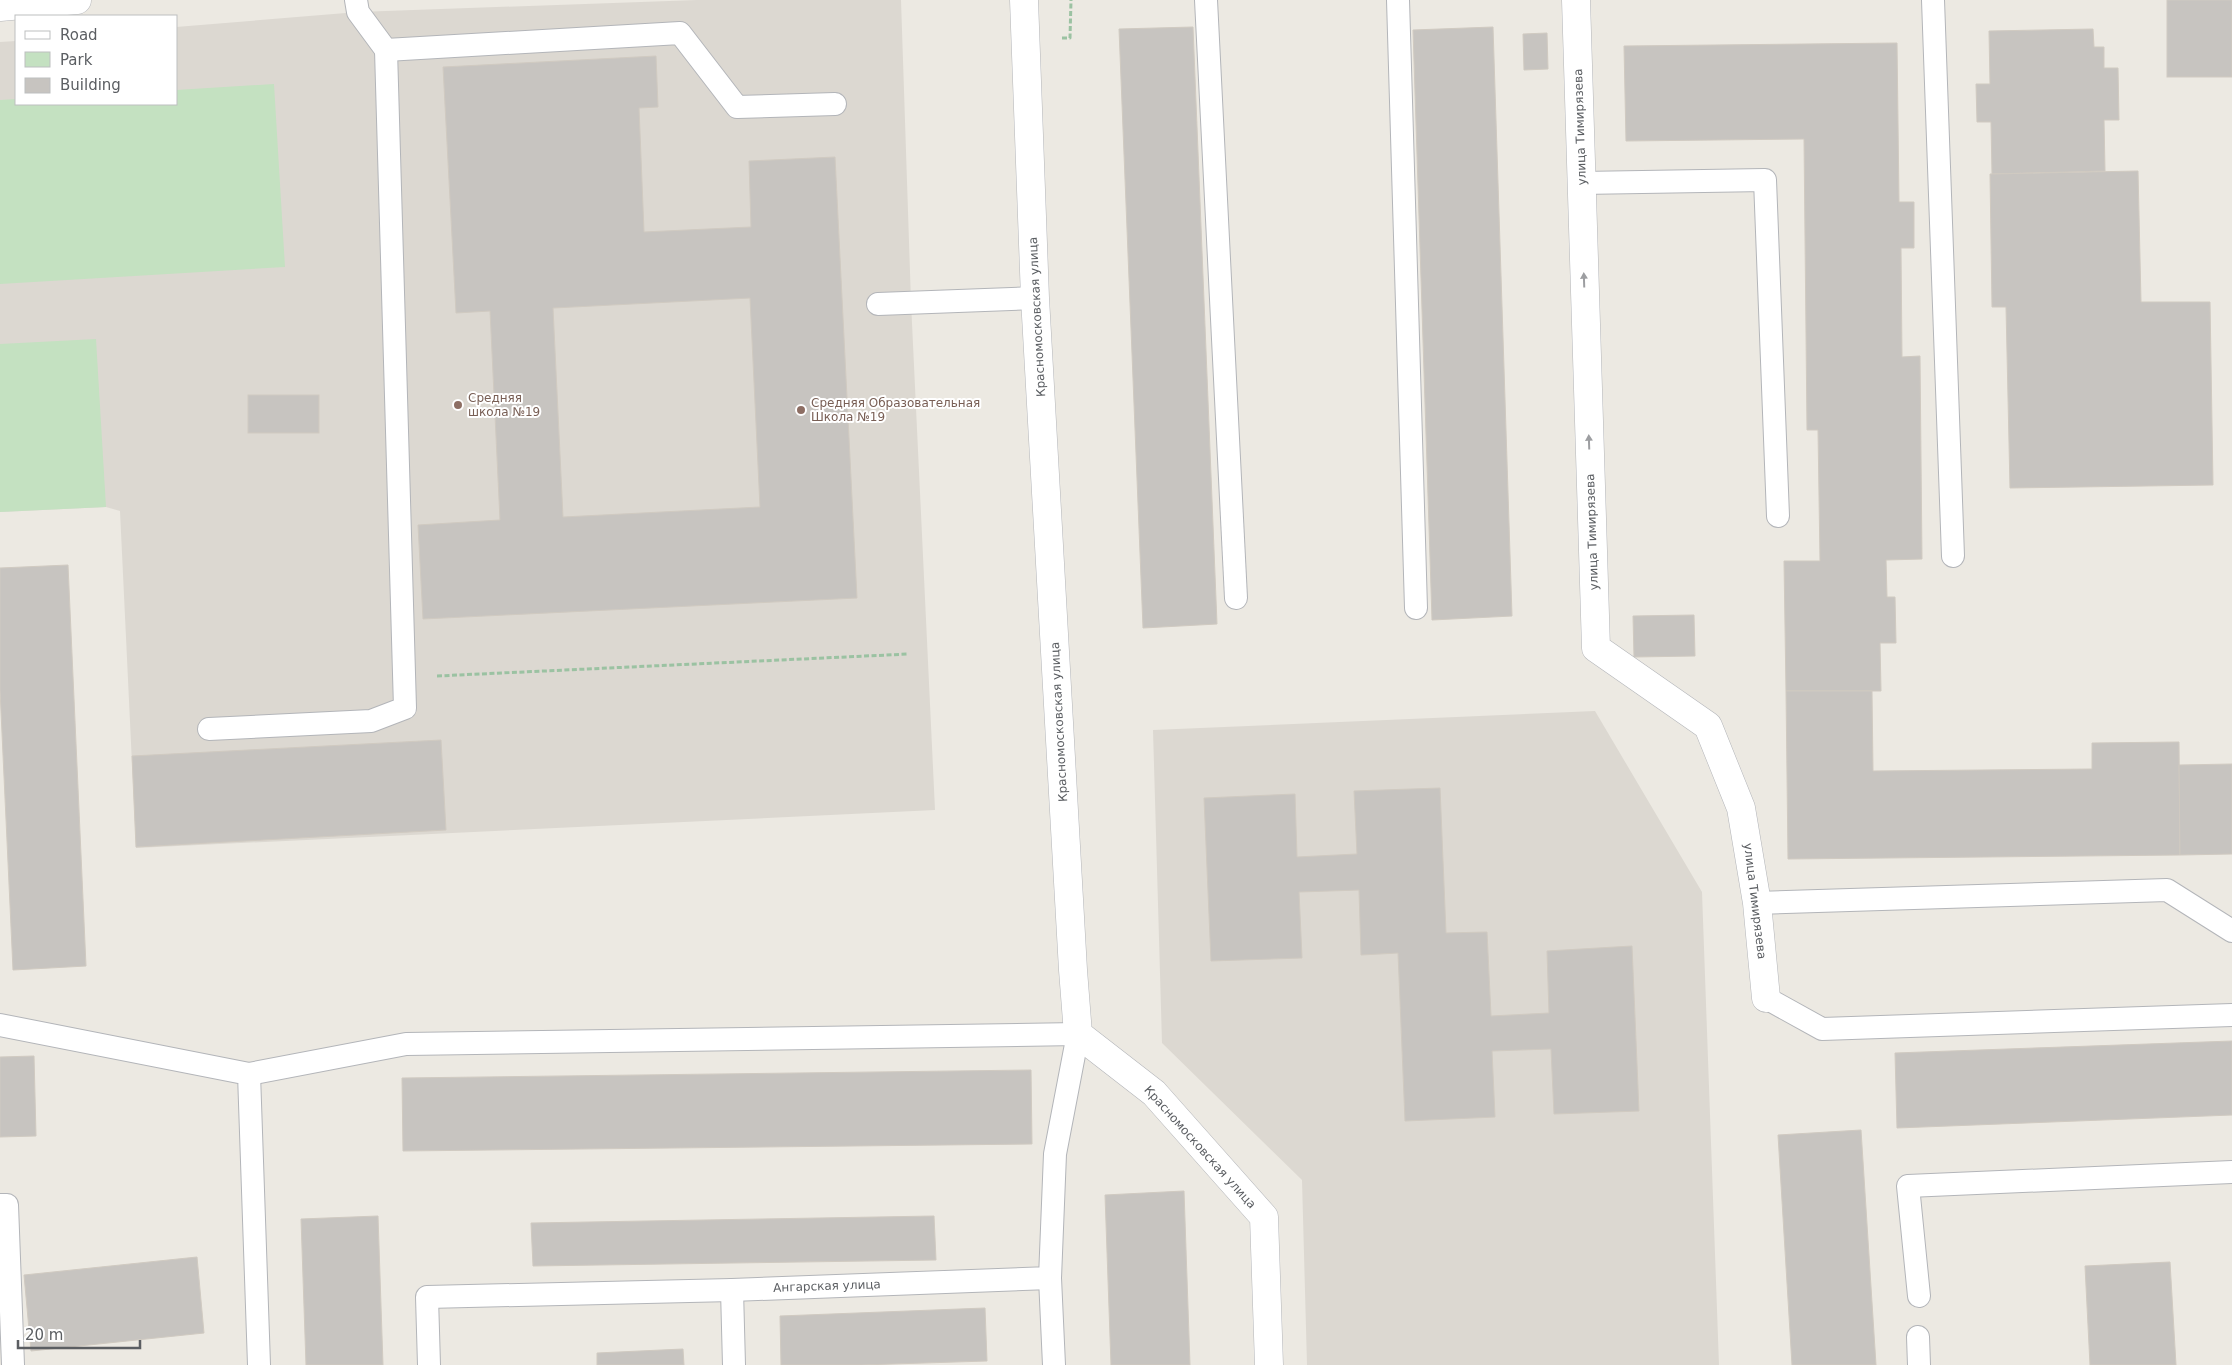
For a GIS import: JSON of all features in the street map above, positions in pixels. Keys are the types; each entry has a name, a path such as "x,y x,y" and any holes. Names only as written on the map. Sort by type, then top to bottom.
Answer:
{"street":[{"path":"0,7 77,0"},
{"name":"Красномосковская улица","path":"1024,0 1035,298 1072,960 1078,1034 1154,1093 1264,1217 1269,1365"},
{"name":"улица Тимирязева","path":"1576,0 1596,648 1708,726 1741,808 1757,903 1766,998"}],"lane":[{"path":"209,729 371,721 406,708 386,50 358,12 356,0"},
{"path":"1206,0 1236,598"},
{"path":"1398,0 1416,608"},
{"path":"1933,0 1953,556"},
{"path":"386,50 680,33 737,108 835,104"},
{"path":"1581,183 1765,180 1778,516"},
{"path":"878,304 1035,298"},
{"path":"1757,903 2167,890 2232,931"},
{"path":"1766,998 1822,1028 2232,1015"},
{"path":"0,1025 249,1074 406,1044 1078,1034 1055,1154 1050,1278 1054,1365"},
{"path":"249,1074 259,1365"},
{"path":"1918,1296 1908,1186 2232,1172"},
{"path":"0,1205 7,1205 13,1365"},
{"name":"Ангарская улица","path":"429,1365 426,1296 732,1290 1050,1278"},
{"path":"732,1290 734,1365"},
{"path":"1918,1337 1919,1365"}],"path":[{"path":"1056,38 1070,38 1071,0"},
{"path":"404,678 909,654"}],"shaded area":[{"name":"Средняя школа №19","path":"697,0 901,0 911,302 935,810 136,848 120,511 106,507 0,512 0,42 15,41 15,105 178,105 178,27 358,12"},
{"path":"1595,711 1702,892 1719,1365 1307,1365 1302,1180 1162,1043 1153,730"}],"green space":[{"path":"274,84 285,267 0,284 0,100 15,99 15,105 178,105 178,90"},
{"path":"96,339 106,507 0,512 0,344"}],"building":[{"path":"2167,0 2232,0 2232,77 2167,77"},
{"path":"1193,27 1217,624 1143,628 1119,29"},
{"path":"1493,27 1512,616 1432,620 1413,30"},
{"path":"2093,29 2094,47 2104,47 2104,68 2118,68 2119,120 2104,120 2105,171 1992,174 1991,122 1977,122 1976,84 1990,84 1989,31"},
{"path":"1547,33 1548,69 1524,70 1523,34"},
{"path":"1897,43 1899,202 1914,202 1914,248 1901,248 1902,357 1920,356 1922,559 1886,560 1887,597 1895,597 1896,643 1880,643 1881,691 1786,691 1784,561 1820,561 1818,430 1807,430 1804,139 1626,141 1624,46"},
{"name":"Средняя Образовательная Школа №19","path":"656,56 658,107 639,108 644,232 751,227 749,161 835,157 857,598 423,619 418,525 500,520 490,311 456,313 443,67","holes":["750,298 760,507 563,517 553,308"]},
{"path":"2138,171 2141,302 2210,302 2213,485 2010,488 2006,307 1992,307 1990,174"},
{"path":"248,395 319,395 319,433 248,433"},
{"path":"68,565 86,966 13,970 0,690 0,568"},
{"path":"1694,615 1695,656 1634,657 1633,616"},
{"path":"1786,691 1872,691 1873,771 2092,769 2092,743 2179,742 2180,855 1788,859"},
{"path":"441,740 446,830 136,847 132,756"},
{"path":"2232,764 2232,854 2180,855 2179,765"},
{"path":"1440,788 1446,933 1487,932 1491,1016 1549,1013 1547,951 1632,946 1639,1111 1554,1114 1551,1049 1492,1051 1495,1117 1405,1121 1398,953 1361,955 1359,890 1299,892 1302,958 1211,961 1204,798 1295,794 1297,857 1357,854 1354,791"},
{"path":"2232,1041 2232,1115 1897,1128 1895,1053"},
{"path":"34,1056 36,1136 0,1137 0,1057"},
{"path":"1031,1070 1032,1144 403,1151 402,1078"},
{"path":"1861,1130 1876,1365 1792,1365 1778,1135"},
{"path":"1184,1191 1190,1365 1111,1365 1105,1195"},
{"path":"378,1216 383,1365 306,1365 301,1219"},
{"path":"934,1216 936,1260 533,1266 531,1223"},
{"path":"197,1257 204,1333 31,1351 24,1275"},
{"path":"2170,1262 2176,1365 2090,1365 2085,1266"},
{"path":"985,1308 987,1361 861,1365 781,1365 780,1316"},
{"path":"683,1349 684,1365 597,1365 597,1353"}],"place":[{"name":"Средняя школа №19","path":"458,405"},
{"name":"Средняя Образовательная Школа №19","path":"801,410"}]}
